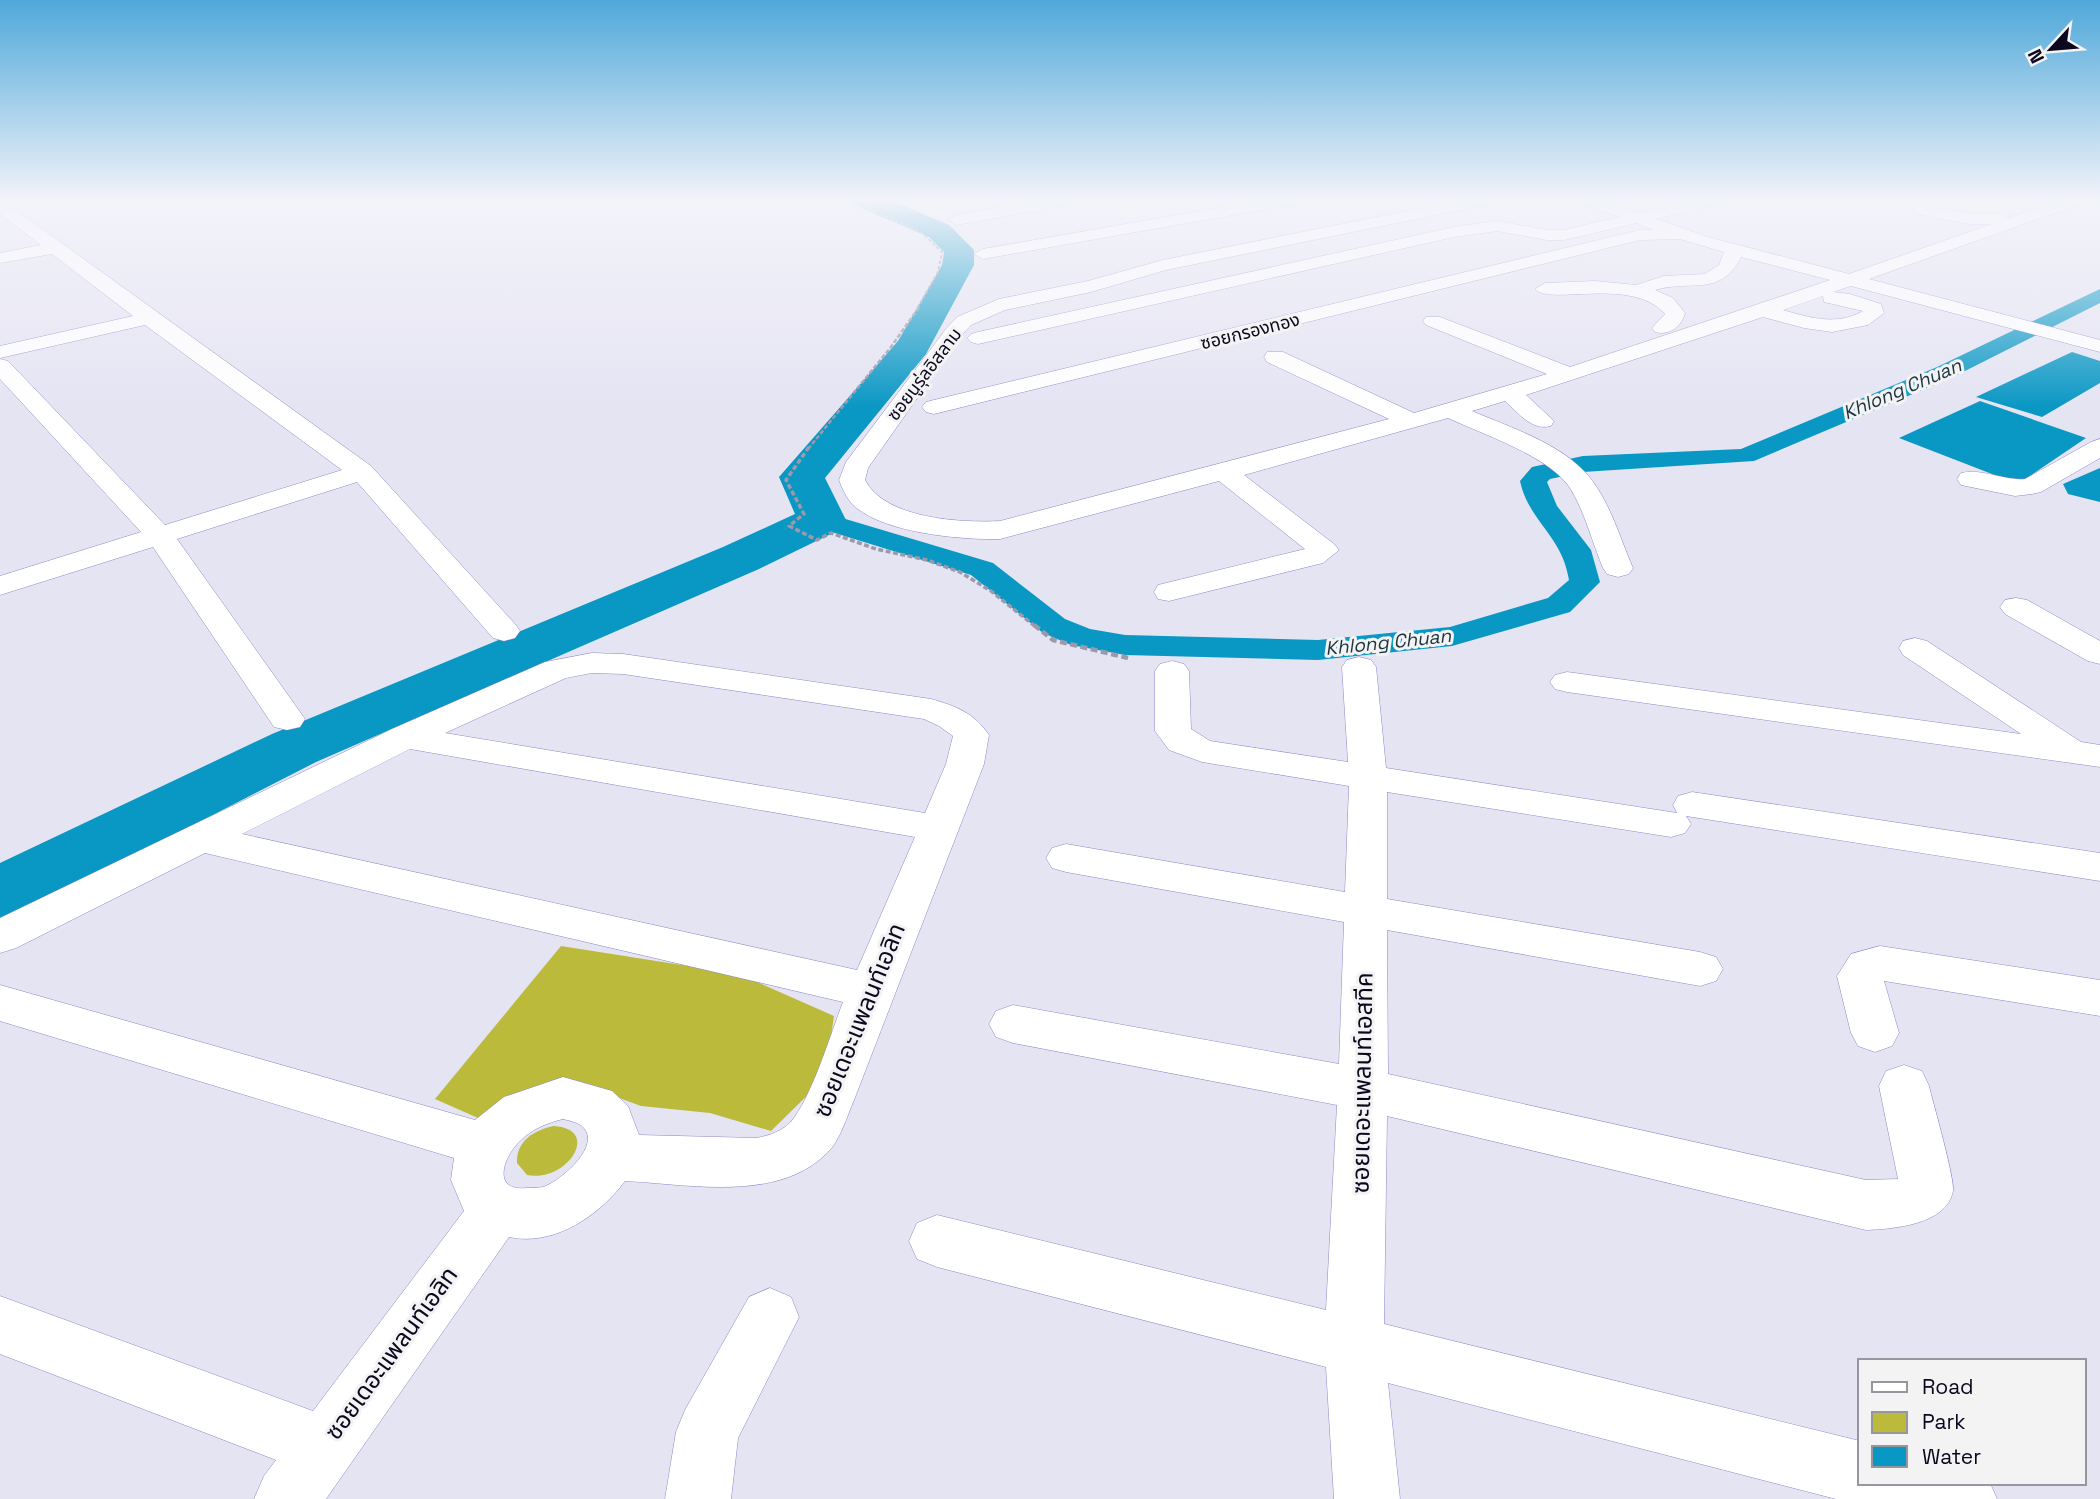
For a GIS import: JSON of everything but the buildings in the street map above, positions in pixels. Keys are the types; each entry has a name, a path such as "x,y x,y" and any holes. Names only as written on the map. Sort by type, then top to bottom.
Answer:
{"street":[{"path":"83,268 362,472 504,631"},
{"name":"ซอยนูรุ่ลอิสลาม","path":"1153,268 1091,286 999,305 964,321 855,468 852,480 862,497 888,513 976,532 1000,530 1224,472"},
{"path":"978,338 1293,268"},
{"name":"ซอยกรองทอง","path":"934,407 1483,268"},
{"path":"1639,291 1654,283 1712,278 1722,275 1729,268"},
{"path":"1806,268 2094,345"},
{"path":"1224,472 1509,393 1883,268"},
{"path":"1604,288 1596,293 1595,297 1614,307"},
{"path":"1545,289 1604,288 1639,291 1672,306 1674,318 1662,328"},
{"path":"1640,312 1672,306"},
{"path":"1761,310 1795,319"},
{"path":"0,352 149,318"},
{"path":"1433,321 1569,374"},
{"path":"1275,357 1410,420"},
{"path":"0,366 160,536 287,719"},
{"path":"1509,393 1542,421"},
{"path":"1449,409 1564,469 1594,512 1618,568"},
{"path":"1970,479 2015,488 2032,486 2100,446"},
{"path":"0,586 362,472"},
{"path":"1169,592 1312,557 1324,550 1224,472"},
{"path":"2016,607 2100,654"},
{"path":"1915,648 2087,755"},
{"name":"ซอยเดอะแพลนท์เอลิท","path":"405,737 557,669 592,663 623,664 918,708 952,718 963,725 971,735 965,764 871,991 830,1100 811,1136 781,1157 716,1162 611,1157"},
{"name":"ซอยเดอะแพลนท์เอสทีค","path":"1359,667 1368,776 1363,1089 1354,1345 1367,1499"},
{"path":"1172,671 1173,731 1182,742 1202,751 1368,776 2100,867"},
{"path":"1567,682 2087,755"},
{"path":"0,937 405,737 938,828"},
{"path":"200,838 871,991"},
{"path":"1066,858 1700,969"},
{"path":"1875,1033 1860,976 1867,966 1880,962 2100,998"},
{"path":"0,1003 485,1145"},
{"path":"1013,1024 1363,1089 1866,1205 1902,1205 1927,1191 1904,1086"},
{"path":"562,1098 583,1101 600,1108 611,1121 615,1138 611,1157 601,1176 584,1193 562,1206 539,1214 516,1214 498,1208 484,1197 477,1182 477,1164 485,1145 499,1127 519,1113 541,1102 562,1098"},
{"name":"ซอยเดอะแพลนท์เอลิท","path":"286,1499 498,1208"},
{"path":"937,1241 1858,1472"},
{"path":"698,1499 707,1432 770,1317"},
{"path":"0,1325 323,1446"},
{"path":"1910,1485 1964,1499"}],"path":[{"path":"940,268 905,330 815,439 786,480 804,514 789,526 817,540 831,533 876,549 927,560 960,572 991,591 1053,640 1128,658"}],"green space":[{"path":"561,946 739,974 834,1016 825,1078 771,1131 710,1113 641,1106 589,1087 487,1122 435,1099"},
{"path":"554,1126 568,1129 576,1136 574,1155 555,1171 542,1175 527,1175 517,1163 520,1148 533,1134"}],"water":[{"path":"2072,352 2100,361 2100,383 2042,417 1976,397"},
{"path":"1980,401 2086,438 2021,482 2010,481 1899,438"},
{"path":"2100,468 2100,502 2068,494 2063,484"}],"waterway":[{"path":"0,893 294,748 741,558 822,520 802,477 913,346 956,268"},
{"name":"Khlong Chuan","path":"822,520 982,569 1054,626 1082,638 1125,645 1318,650 1452,636 1559,605 1585,582 1576,550 1545,510 1536,492 1533,481 1541,473 1583,464 1745,456 1945,372 2100,295"}]}
